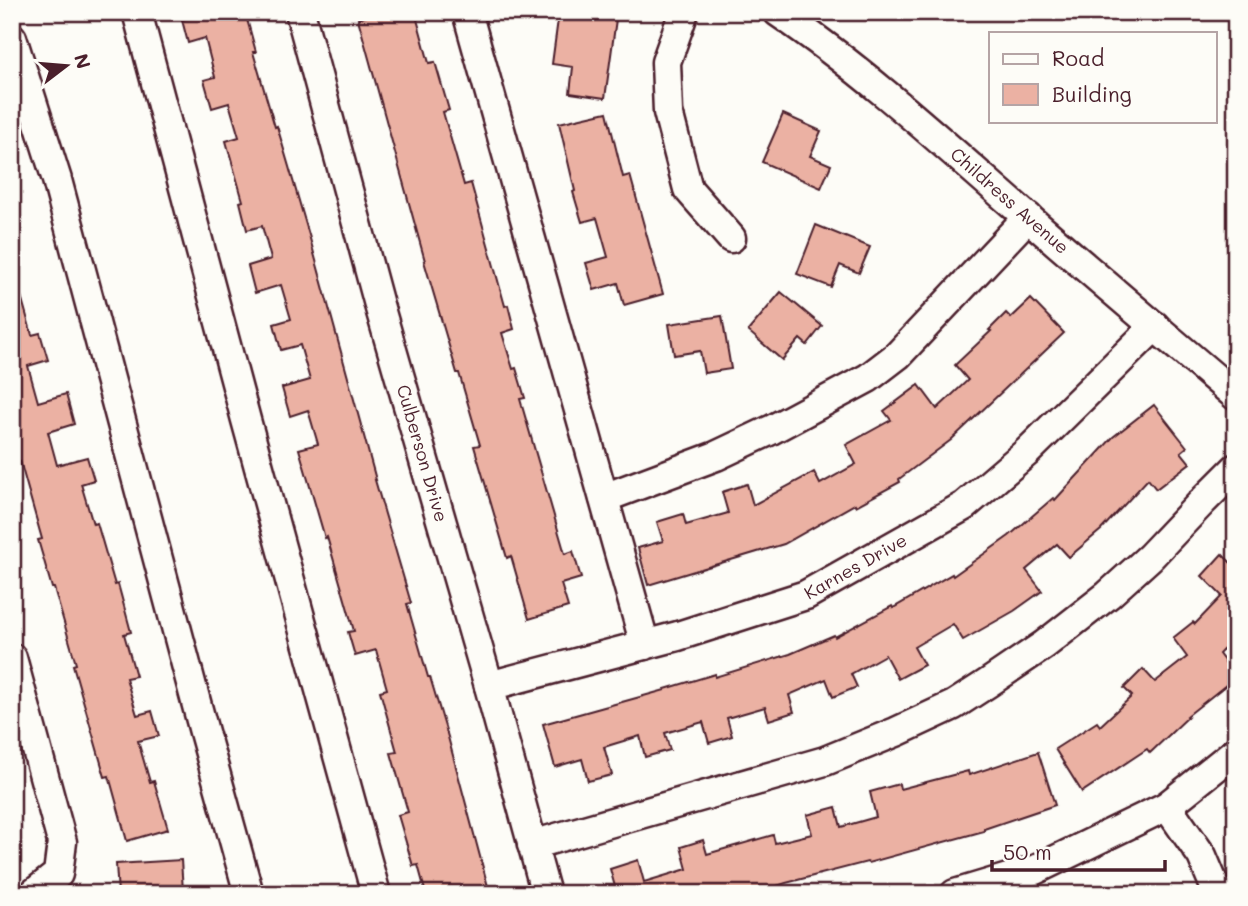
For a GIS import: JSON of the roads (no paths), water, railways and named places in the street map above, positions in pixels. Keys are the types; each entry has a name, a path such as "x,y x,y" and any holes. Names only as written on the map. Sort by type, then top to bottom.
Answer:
{"street":[{"path":"137,12 376,894"},
{"name":"Culberson Drive","path":"300,12 383,318 546,894"},
{"path":"467,12 645,645"},
{"path":"684,12 666,62 668,112 688,189 731,238"},
{"name":"Childress Avenue","path":"778,12 812,21 926,127 1236,396"},
{"path":"12,38 57,180 249,894"},
{"path":"604,498 716,456 868,378 898,355 1028,217"},
{"name":"Karnes Drive","path":"489,686 678,636 806,595 964,506 1027,452 1155,326"},
{"path":"532,845 825,761 954,705 1044,645 1108,595 1150,557 1236,468"},
{"path":"12,658 62,842 58,874 33,894"},
{"path":"955,894 1039,882 1167,806 1236,751"},
{"path":"1167,806 1202,856 1217,894"}]}
